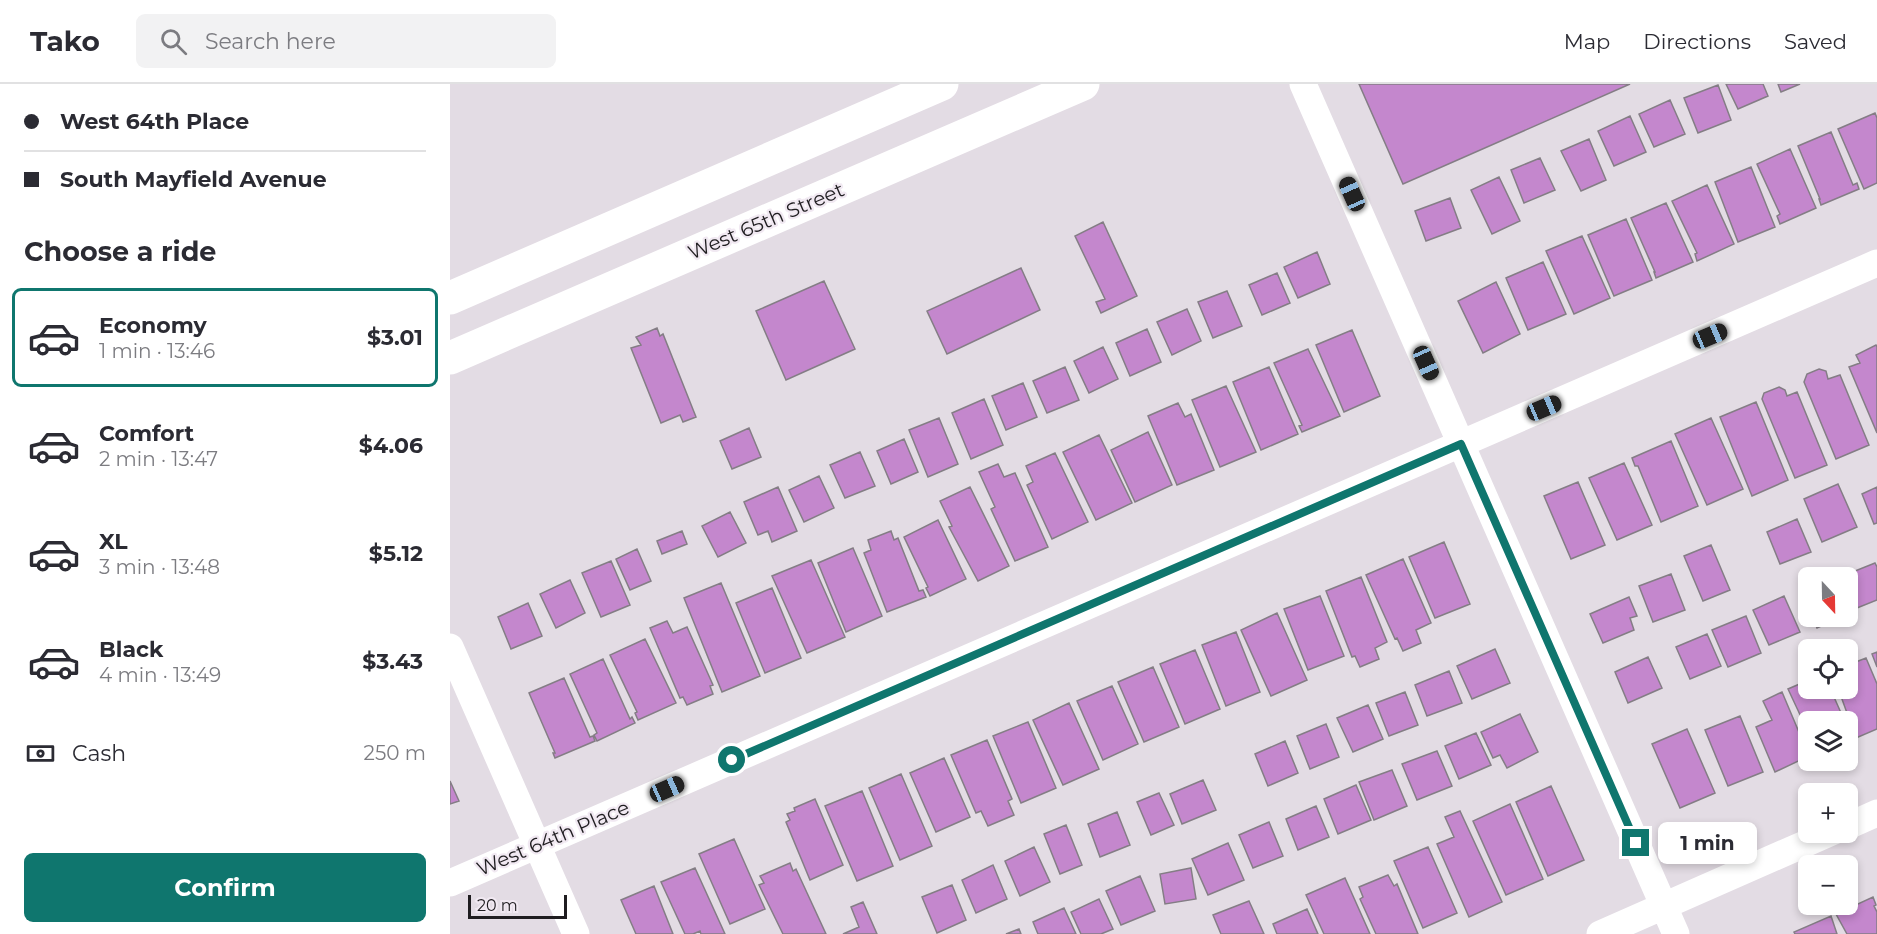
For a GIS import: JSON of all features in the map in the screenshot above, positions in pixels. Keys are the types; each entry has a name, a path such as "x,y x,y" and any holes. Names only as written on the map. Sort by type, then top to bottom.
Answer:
{"street":[{"path":"450,298 942,84"},
{"name":"West 65th Street","path":"450,358 1083,84"},
{"path":"1303,84 1676,934"},
{"name":"West 64th Place","path":"450,883 1877,263"},
{"path":"450,647 576,934"},
{"path":"1858,822 1877,813"},
{"path":"1600,934 1807,843"}],"building":[{"path":"1359,84 1630,84 1403,184"},
{"path":"1726,84 1763,84 1768,96 1738,109"},
{"path":"1778,84 1800,84 1781,92"},
{"path":"1718,85 1731,120 1698,133 1684,98"},
{"path":"1670,100 1685,134 1654,147 1639,114"},
{"path":"1875,113 1877,118 1877,183 1864,189 1838,129"},
{"path":"1630,116 1646,152 1614,166 1598,131"},
{"path":"1831,132 1853,185 1857,183 1859,189 1821,205 1798,146"},
{"path":"1589,139 1606,180 1581,191 1561,151"},
{"path":"1790,149 1816,208 1780,224 1777,216 1780,214 1757,164"},
{"path":"1540,158 1555,190 1524,203 1511,170"},
{"path":"1751,167 1775,227 1738,242 1715,182"},
{"path":"1499,177 1520,221 1492,234 1471,190"},
{"path":"1707,185 1734,244 1697,261 1695,254 1697,253 1672,201"},
{"path":"1450,198 1461,228 1426,241 1415,211"},
{"path":"1666,203 1693,262 1656,278 1631,218"},
{"path":"1626,219 1652,280 1614,296 1588,235"},
{"path":"1103,222 1137,296 1101,313 1096,302 1105,299 1075,236"},
{"path":"1582,236 1610,298 1574,314 1546,251"},
{"path":"1317,252 1330,284 1298,298 1284,267"},
{"path":"1543,262 1566,314 1528,330 1506,278"},
{"path":"1021,268 1040,310 947,354 927,311"},
{"path":"1277,273 1290,303 1262,315 1249,285"},
{"path":"824,281 855,349 786,380 756,311"},
{"path":"1496,282 1520,334 1483,353 1458,301"},
{"path":"1227,291 1242,326 1213,338 1198,302"},
{"path":"1187,309 1201,341 1172,355 1157,322"},
{"path":"657,328 660,336 663,334 696,417 683,422 680,415 661,423 631,348 641,345 636,337"},
{"path":"1147,329 1161,362 1130,376 1116,343"},
{"path":"1352,330 1380,396 1344,412 1316,345"},
{"path":"1876,345 1877,433 1849,367 1860,363 1856,355"},
{"path":"1103,347 1118,379 1089,393 1074,361"},
{"path":"1308,349 1340,416 1302,432 1299,426 1302,425 1274,363"},
{"path":"1065,367 1079,400 1047,413 1033,381"},
{"path":"1269,367 1298,434 1261,450 1233,382"},
{"path":"1819,369 1826,371 1828,379 1840,375 1869,445 1836,459 1804,382 1807,374"},
{"path":"1023,383 1037,417 1006,430 992,396"},
{"path":"1226,386 1256,452 1220,467 1192,400"},
{"path":"1779,387 1785,390 1787,396 1797,392 1827,465 1795,478 1762,399 1764,393"},
{"path":"984,399 1003,445 971,459 952,413"},
{"path":"1756,402 1788,480 1752,496 1720,417"},
{"path":"1178,403 1185,417 1191,414 1214,470 1177,485 1148,416"},
{"path":"939,418 958,464 928,477 909,430"},
{"path":"1711,418 1743,489 1707,505 1675,434"},
{"path":"749,428 761,457 732,469 720,441"},
{"path":"1148,432 1172,485 1135,502 1111,450"},
{"path":"1099,435 1132,503 1096,520 1063,452"},
{"path":"904,439 918,472 891,484 877,451"},
{"path":"1671,441 1698,506 1661,522 1638,466 1635,466 1632,458"},
{"path":"860,452 875,486 845,498 830,465"},
{"path":"1055,453 1088,522 1052,539 1027,485 1033,482 1026,466"},
{"path":"1624,463 1652,525 1617,540 1589,478"},
{"path":"998,464 1004,477 1015,473 1048,547 1015,561 991,509 995,507 979,472"},
{"path":"819,476 834,508 804,522 789,490"},
{"path":"1578,482 1605,545 1571,559 1544,496"},
{"path":"1838,484 1857,527 1822,542 1804,499"},
{"path":"778,487 797,531 772,542 768,531 758,535 744,502"},
{"path":"970,487 1009,566 978,581 949,527 952,526 940,501"},
{"path":"1877,487 1877,523 1874,524 1862,494"},
{"path":"730,512 746,543 718,557 702,526"},
{"path":"1797,519 1811,552 1780,564 1767,532"},
{"path":"938,520 966,579 930,596 904,537"},
{"path":"682,531 687,544 662,554 657,541"},
{"path":"891,531 894,540 898,538 919,591 923,590 926,597 887,612 864,553 871,550 868,540"},
{"path":"1444,542 1470,604 1435,618 1409,557"},
{"path":"1711,545 1730,590 1703,601 1684,556"},
{"path":"853,548 882,616 846,632 818,563"},
{"path":"637,549 651,581 630,590 616,559"},
{"path":"1403,559 1431,623 1416,630 1421,643 1403,651 1397,638 1395,639 1366,575"},
{"path":"811,560 845,637 807,653 772,576"},
{"path":"611,561 630,605 601,617 582,573"},
{"path":"1875,563 1877,567 1877,600 1858,608 1858,570"},
{"path":"1671,574 1685,610 1653,622 1639,586"},
{"path":"1361,577 1387,642 1375,648 1379,659 1360,667 1355,656 1352,657 1326,591"},
{"path":"570,580 585,613 556,628 540,594"},
{"path":"721,583 760,676 722,692 684,598"},
{"path":"772,588 801,658 765,673 736,603"},
{"path":"1320,596 1344,656 1308,670 1284,609"},
{"path":"1784,596 1800,632 1769,645 1753,610"},
{"path":"1629,597 1637,616 1630,618 1634,630 1603,643 1590,614"},
{"path":"528,603 542,636 511,649 498,617"},
{"path":"1277,613 1307,680 1271,696 1241,630"},
{"path":"1746,616 1761,653 1728,667 1712,630"},
{"path":"667,621 673,633 687,627 713,685 710,686 713,694 687,705 683,697 680,698 650,628"},
{"path":"1236,632 1260,692 1226,706 1202,645"},
{"path":"1707,634 1721,666 1690,679 1676,647"},
{"path":"645,639 676,703 638,720 635,713 637,712 610,655"},
{"path":"1495,649 1510,683 1472,699 1457,666"},
{"path":"1195,650 1220,709 1185,724 1160,664"},
{"path":"1877,652 1877,667 1872,654"},
{"path":"1648,657 1662,688 1628,703 1615,672"},
{"path":"1866,658 1877,684 1877,729 1858,737 1858,711 1846,711 1842,699 1858,699 1858,661"},
{"path":"603,659 630,719 632,717 635,723 597,741 594,735 597,733 570,674"},
{"path":"1153,667 1179,727 1144,742 1118,682"},
{"path":"1449,671 1462,703 1427,716 1415,685"},
{"path":"564,678 590,737 593,736 595,741 555,758 553,753 555,753 529,693"},
{"path":"1798,685 1798,699 1835,699 1840,711 1798,711 1788,689"},
{"path":"1112,686 1138,744 1103,760 1077,701"},
{"path":"1405,692 1418,725 1389,736 1376,703"},
{"path":"1782,692 1798,730 1798,761 1775,772 1756,727 1772,720 1763,701"},
{"path":"1069,703 1099,769 1063,785 1033,720"},
{"path":"1368,705 1383,739 1353,752 1337,718"},
{"path":"1520,714 1538,752 1507,768 1500,755 1493,758 1481,732"},
{"path":"1740,716 1763,772 1728,786 1705,730"},
{"path":"1028,722 1056,788 1021,803 993,736"},
{"path":"1326,724 1339,757 1310,769 1297,736"},
{"path":"1687,729 1715,793 1680,808 1652,744"},
{"path":"1476,733 1491,765 1459,779 1445,746"},
{"path":"987,740 1012,799 1008,801 1014,815 988,826 981,811 976,813 951,755"},
{"path":"1285,741 1298,773 1268,786 1255,754"},
{"path":"1437,751 1452,786 1417,800 1402,764"},
{"path":"944,758 970,817 936,832 910,773"},
{"path":"1392,770 1407,806 1374,820 1359,782"},
{"path":"901,774 932,846 900,860 869,788"},
{"path":"1203,780 1216,810 1182,824 1170,794"},
{"path":"450,781 459,801 450,804"},
{"path":"1356,785 1371,820 1338,834 1324,799"},
{"path":"1551,786 1584,860 1548,876 1516,802"},
{"path":"862,791 893,866 857,881 825,806"},
{"path":"1159,793 1174,825 1151,835 1137,802"},
{"path":"815,799 843,865 810,880 786,822 790,820 787,814 795,811 794,808"},
{"path":"1510,804 1543,879 1506,895 1473,821"},
{"path":"1316,806 1329,837 1298,850 1286,819"},
{"path":"1460,811 1502,902 1469,917 1437,844 1454,837 1445,817"},
{"path":"1117,812 1130,845 1100,857 1088,824"},
{"path":"1269,822 1283,856 1253,868 1239,835"},
{"path":"1066,825 1082,865 1060,874 1044,834"},
{"path":"734,839 765,909 730,924 699,854"},
{"path":"1228,843 1244,880 1208,895 1192,859"},
{"path":"1034,847 1050,882 1020,896 1005,861"},
{"path":"1428,847 1457,913 1423,928 1394,861"},
{"path":"790,863 793,871 796,869 826,934 783,934 759,885 764,883 760,876"},
{"path":"993,865 1007,899 976,913 962,880"},
{"path":"695,868 725,934 701,934 700,931 685,934 661,882"},
{"path":"1191,868 1196,899 1165,904 1160,874"},
{"path":"1388,875 1394,886 1397,884 1418,934 1376,934 1360,899 1363,897 1359,887"},
{"path":"1140,876 1155,911 1121,925 1106,891"},
{"path":"1345,878 1370,934 1324,934 1306,895"},
{"path":"952,885 966,920 937,933 922,897"},
{"path":"654,886 673,934 636,934 621,900"},
{"path":"1873,897 1877,912 1877,934 1847,934 1837,915 1858,915 1858,904"},
{"path":"1099,899 1113,929 1101,934 1081,934 1071,912"},
{"path":"1249,901 1264,934 1221,934 1213,915"},
{"path":"863,902 877,934 843,934 859,927 851,907"},
{"path":"1064,908 1076,934 1038,934 1033,922"},
{"path":"1307,909 1318,934 1277,934 1273,924"},
{"path":"1831,916 1837,934 1795,934 1794,932"},
{"path":"1019,929 1021,934 1006,934"}],"route":[{"path":"732,760 1461,444 1636,843"}]}
